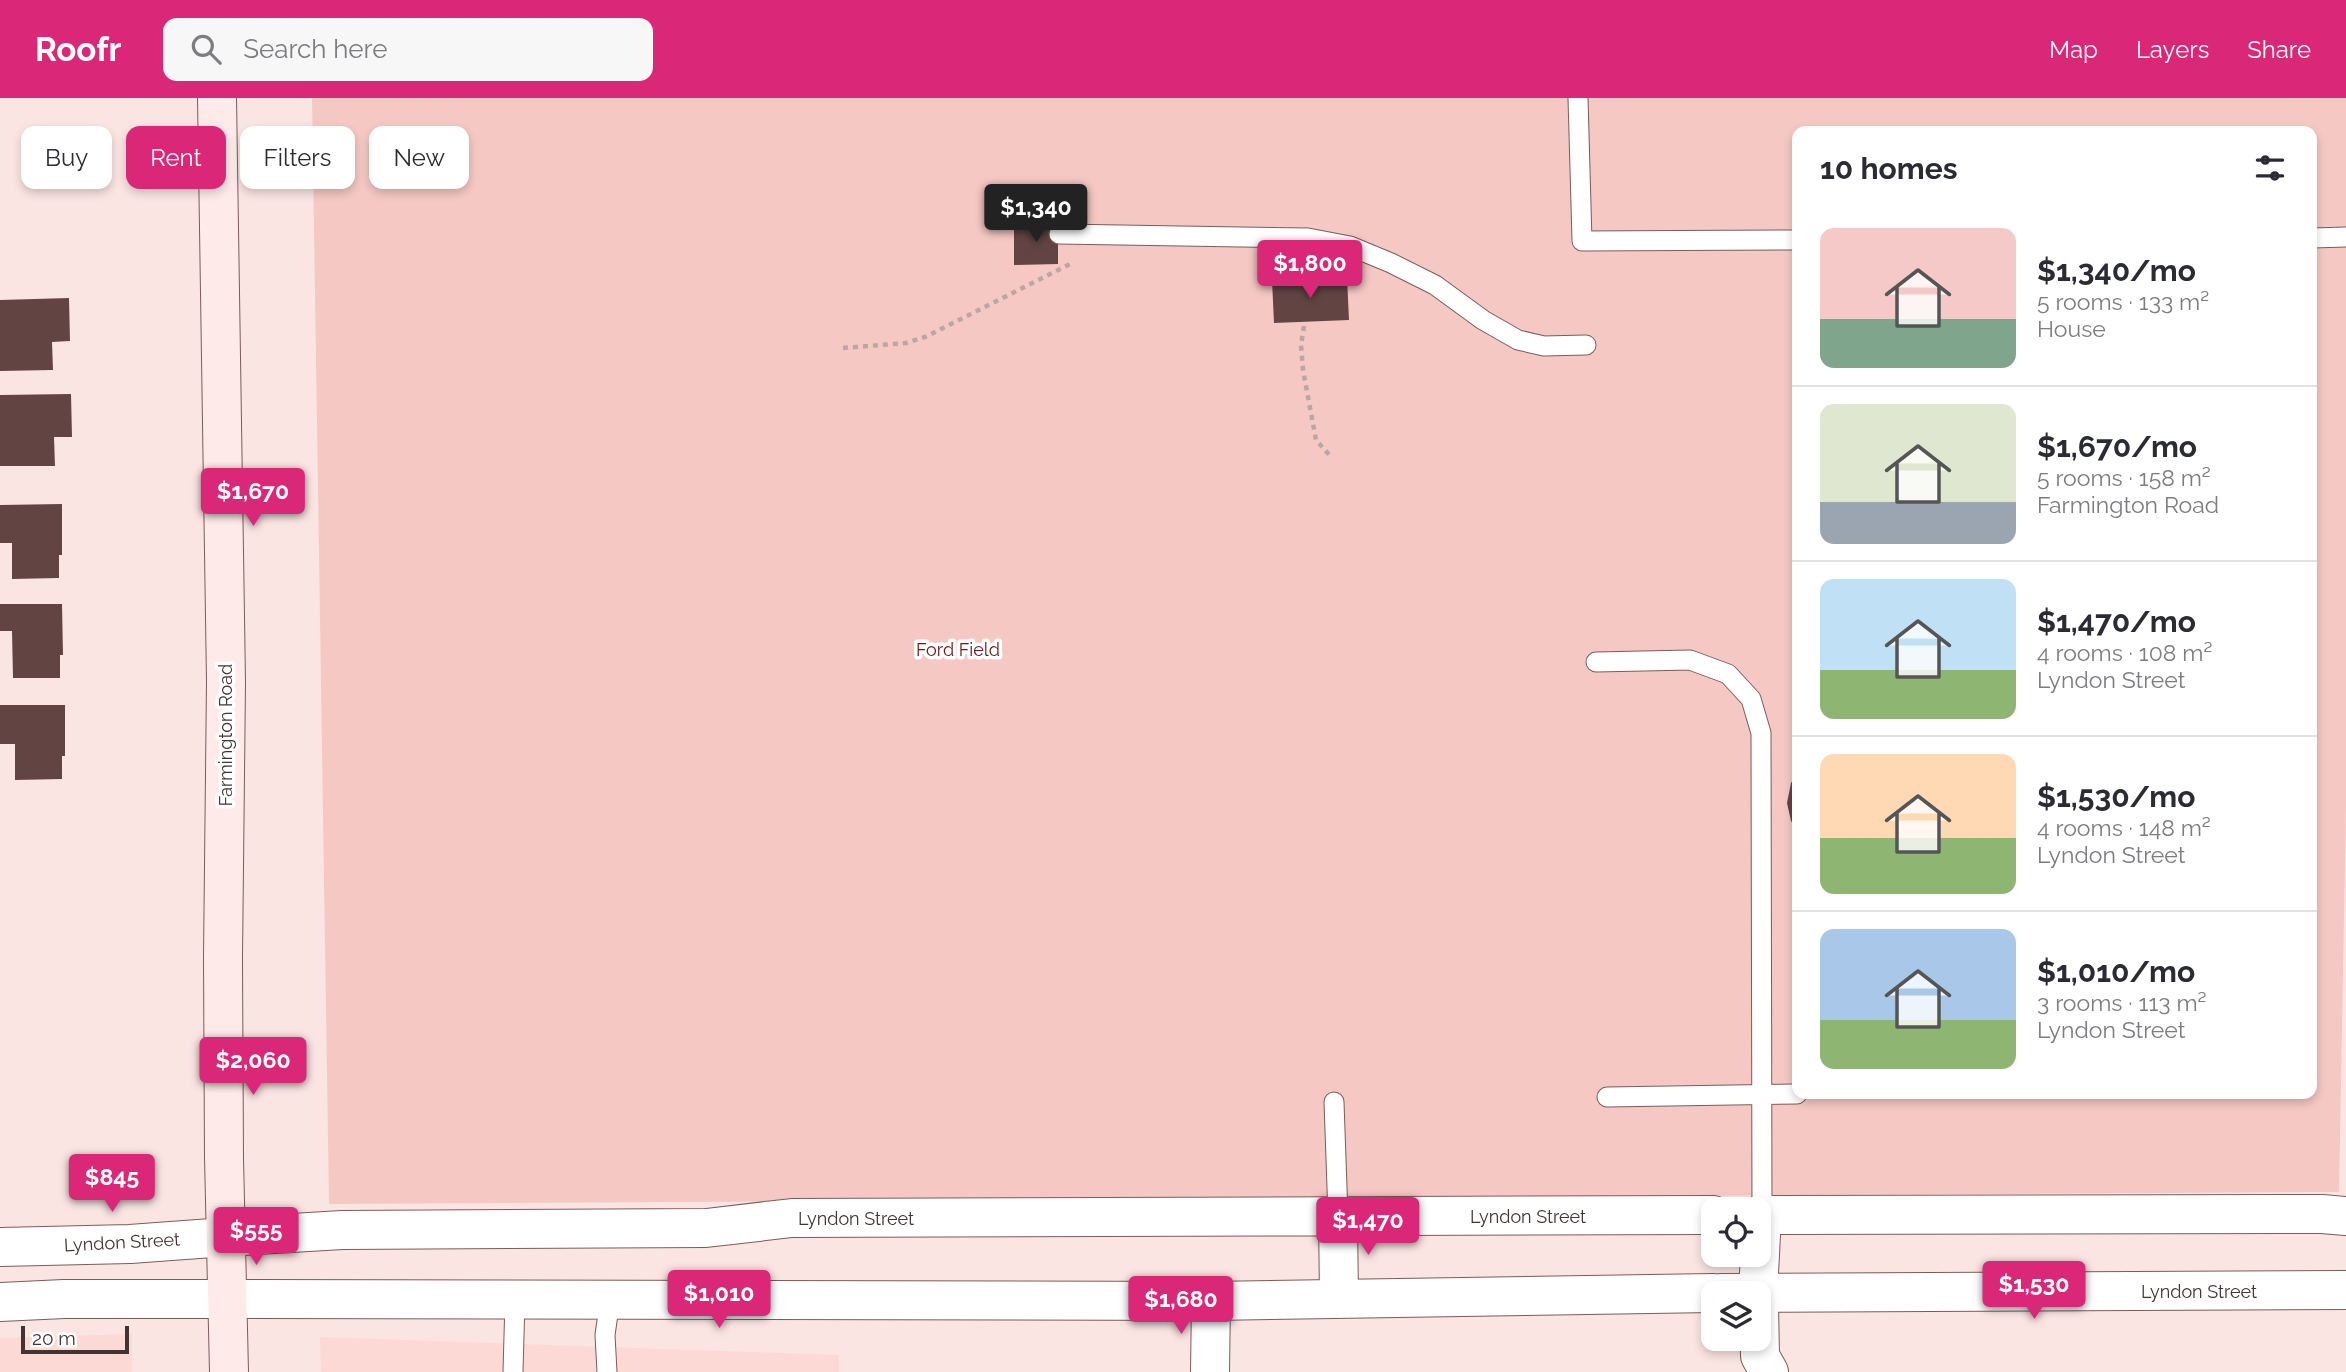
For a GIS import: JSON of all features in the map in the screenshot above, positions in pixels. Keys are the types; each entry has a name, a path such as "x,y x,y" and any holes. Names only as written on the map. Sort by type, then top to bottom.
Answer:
{"main road":[{"name":"Farmington Road","path":"216,98 226,682 223,971 229,1372"}],"street":[{"name":"Lyndon Street","path":"0,1247 130,1244 342,1230 706,1228 792,1218 1701,1215"},
{"path":"1771,1215 2346,1216"},
{"path":"1338,1216 1339,1299"},
{"name":"Lyndon Street","path":"1771,1293 2346,1290"},
{"path":"0,1302 64,1299 1211,1301 1701,1293"},
{"path":"1210,1372 1211,1301"},
{"path":"1760,1351 1769,1372"}],"lane":[{"path":"1578,98 1582,241 1792,240"},
{"path":"1059,234 1308,238 1350,246 1435,285 1483,320 1518,340 1544,346 1586,345"},
{"path":"2317,238 2346,237"},
{"path":"1596,662 1690,660 1728,674 1751,699 1760,733 1760,1197"},
{"path":"1607,1097 1792,1094"},
{"path":"1334,1102 1338,1216"},
{"path":"513,1372 514,1300"},
{"path":"607,1372 606,1335 610,1300"}],"path":[{"path":"844,348 906,343 925,337 1128,235"},
{"path":"1304,326 1301,345 1303,370 1316,440 1331,457"}],"shaded area":[{"path":"132,1334 132,1372 0,1372 0,1338"},
{"path":"320,1337 839,1355 839,1372 321,1372"}],"green space":[{"name":"Ford Field","path":"312,98 2346,98 2346,808 2339,1192 329,1204 313,189 355,189 355,126 312,126"}],"building":[{"path":"1058,224 1058,264 1014,265 1014,225"},
{"path":"1347,277 1349,320 1274,323 1272,280"},
{"path":"69,298 70,341 52,342 53,370 0,371 0,300"},
{"path":"71,394 72,437 54,437 55,466 0,466 0,395"},
{"path":"62,504 59,578 12,579 12,543 0,543 0,505"},
{"path":"0,604 62,604 63,655 60,655 60,678 13,678 12,631 0,631"},
{"path":"0,705 65,705 62,779 15,780 15,744 0,744"},
{"path":"1792,782 1792,822 1787,803"}]}
